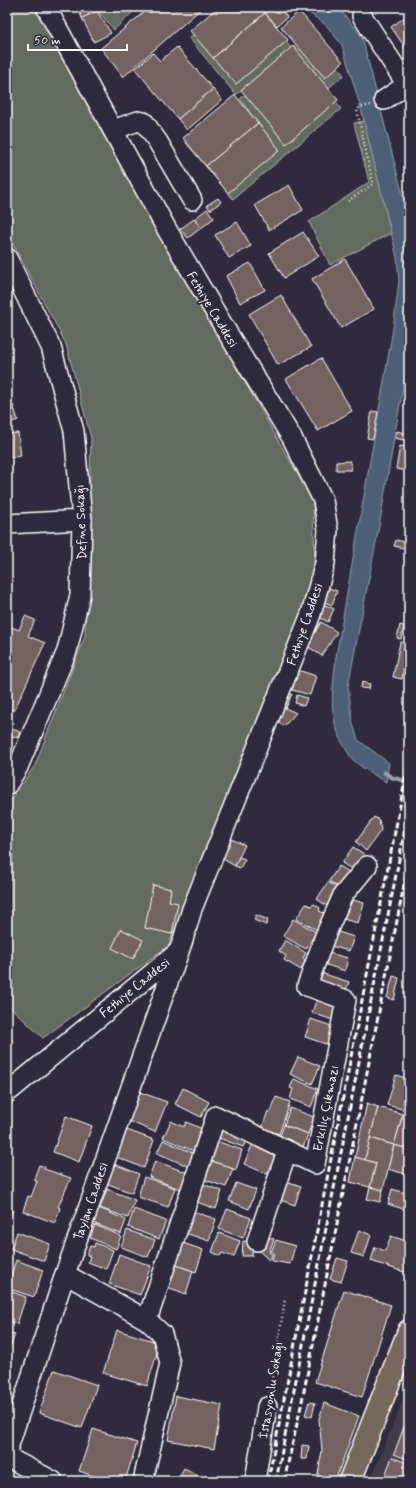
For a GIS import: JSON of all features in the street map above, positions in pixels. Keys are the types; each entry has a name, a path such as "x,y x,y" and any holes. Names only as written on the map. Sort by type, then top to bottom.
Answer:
{"main road":[{"path":"350,1481 409,1332"},
{"path":"361,1481 409,1363"}],"street":[{"name":"Fethiye Caddesi","path":"7,1093 26,1075 178,952 192,908 311,614 325,563 328,530 323,500 292,438 227,332 166,228 46,7"},
{"path":"362,16 409,85 384,100"},
{"path":"113,130 138,121 144,122 158,142 192,200"},
{"name":"Defne Sokağı","path":"7,258 51,347 74,431 82,520 80,595 67,650 18,767 7,785"},
{"path":"7,524 82,520"},
{"name":"Erkılıç Çıkmazı","path":"147,1320 216,1116 315,1164 346,1000 307,986 324,936 343,895 367,866"},
{"name":"Taylan Caddesi","path":"7,1452 65,1274 178,952"},
{"path":"257,1240 287,1151"},
{"path":"65,1274 147,1320 162,1334 170,1363 143,1481"},
{"name":"İstasyonlu Sokağı","path":"255,1481 267,1407"},
{"path":"7,1457 53,1481"}],"path":[{"path":"348,201 373,184 357,110 360,107"},
{"name":"İstasyonlu Sokağı","path":"267,1407 285,1299"}],"shaded area":[{"path":"7,7 34,7 113,152 313,501 315,566 306,604 168,946 43,1038 7,1004 7,807 35,765 85,636 91,438 66,344 7,233"},
{"path":"95,7 138,7 114,30"},
{"path":"226,7 257,7 292,49 309,34 344,75 326,90 341,109 233,199 186,143 236,98 254,118 240,99 295,53 291,49 236,95 189,38"},
{"path":"364,121 391,233 330,265 309,222 369,182 354,123"},
{"path":"409,1386 409,1481 370,1481"}],"water":[{"path":"301,7 338,7 362,37 409,219 409,352 378,532 348,686 353,724 358,740 389,763 386,782 361,767 349,755 338,733 332,701 336,657 393,329 399,281 397,257 360,105 342,45 326,25"}],"building":[{"path":"77,7 85,7 89,15 82,18"},
{"path":"150,7 203,7 123,77 101,48"},
{"path":"218,7 260,7 265,13 213,58 190,31"},
{"path":"260,7 279,7 287,17 277,26"},
{"path":"97,11 111,33 94,42 82,18"},
{"path":"299,11 343,62 325,78 281,27"},
{"path":"265,13 288,40 236,84 213,58"},
{"path":"409,14 409,53 391,27"},
{"path":"293,46 338,100 286,144 241,90"},
{"path":"177,47 213,89 178,119 135,69 153,53 160,61"},
{"path":"213,89 222,100 187,130 178,119"},
{"path":"235,95 258,123 206,166 183,138"},
{"path":"258,123 280,150 228,193 206,166"},
{"path":"289,185 303,210 269,230 255,205"},
{"path":"218,198 221,202 210,210 207,205"},
{"path":"207,209 214,218 201,228 194,219"},
{"path":"194,219 201,228 188,238 180,229"},
{"path":"237,222 251,246 229,258 215,235"},
{"path":"303,232 319,256 284,278 269,253"},
{"path":"345,259 374,309 341,328 312,279"},
{"path":"250,263 265,290 240,303 226,276"},
{"path":"281,295 311,347 278,365 249,314"},
{"path":"321,358 352,411 318,431 286,379"},
{"path":"13,405 18,420 7,424 7,407"},
{"path":"372,411 378,412 373,439 367,438"},
{"path":"397,431 404,433 403,440 395,438"},
{"path":"18,433 21,456 7,458 7,434"},
{"path":"400,446 409,447 408,471 396,469"},
{"path":"350,461 351,470 336,470 336,462"},
{"path":"396,540 405,542 404,548 394,546"},
{"path":"329,588 337,591 332,605 324,602"},
{"path":"323,604 334,609 328,622 317,616"},
{"path":"25,616 35,620 28,636 45,643 14,711 11,709 8,715 7,625 19,630"},
{"path":"321,622 337,632 322,656 307,646"},
{"path":"400,625 404,626 401,639 397,638"},
{"path":"400,642 409,644 402,679 393,677"},
{"path":"298,670 316,676 310,695 292,690"},
{"path":"362,682 370,684 369,689 361,688"},
{"path":"287,692 292,694 286,708 281,706"},
{"path":"297,695 307,698 304,706 295,703"},
{"path":"281,706 296,713 284,726 275,720"},
{"path":"12,729 20,732 17,738 10,735"},
{"path":"374,817 379,820 381,830 366,851 356,842"},
{"path":"224,836 245,845 235,866 216,855"},
{"path":"353,847 364,854 353,870 342,863"},
{"path":"239,857 245,859 240,868 235,866"},
{"path":"339,866 351,873 341,889 329,881"},
{"path":"328,882 341,890 330,908 317,899"},
{"path":"153,885 171,889 169,901 178,903 172,934 145,928"},
{"path":"345,898 364,903 358,923 339,918"},
{"path":"306,904 311,906 314,904 320,908 319,911 326,914 317,930 296,919"},
{"path":"256,915 268,920 266,925 254,920"},
{"path":"293,919 316,932 306,949 283,936"},
{"path":"121,929 143,940 133,959 112,948"},
{"path":"332,930 354,937 349,951 327,945"},
{"path":"285,940 306,953 303,958 306,960 301,970 284,960 286,956 279,951"},
{"path":"325,952 348,958 345,971 321,963"},
{"path":"321,973 349,982 344,996 316,987"},
{"path":"393,976 399,978 394,1000 387,998"},
{"path":"318,995 342,1003 336,1021 312,1013"},
{"path":"311,1019 337,1028 332,1046 305,1037"},
{"path":"7,1036 14,1042 7,1051"},
{"path":"298,1057 320,1066 312,1084 290,1074"},
{"path":"396,1075 409,1079 409,1111 387,1105"},
{"path":"294,1079 318,1089 311,1107 290,1099 293,1089 290,1088"},
{"path":"183,1088 209,1102 201,1117 175,1104"},
{"path":"137,1091 167,1102 155,1132 126,1120"},
{"path":"276,1097 290,1102 279,1134 262,1128 268,1111 271,1112"},
{"path":"367,1103 378,1107 365,1160 355,1157"},
{"path":"378,1107 403,1114 394,1145 370,1138"},
{"path":"290,1108 314,1117 308,1134 284,1125"},
{"path":"403,1114 409,1116 409,1149 394,1145"},
{"path":"66,1116 92,1126 79,1162 53,1152"},
{"path":"171,1121 184,1127 186,1122 205,1130 196,1152 163,1138"},
{"path":"220,1123 247,1139 243,1147 216,1137"},
{"path":"284,1125 308,1134 302,1150 278,1141"},
{"path":"124,1129 154,1140 144,1168 114,1156"},
{"path":"370,1138 394,1145 383,1190 370,1187 376,1163 365,1160"},
{"path":"163,1140 195,1154 190,1167 157,1153"},
{"path":"216,1141 242,1150 236,1170 209,1160"},
{"path":"254,1141 276,1155 267,1174 244,1164"},
{"path":"394,1145 409,1149 409,1175 388,1169"},
{"path":"355,1157 376,1163 370,1187 350,1182"},
{"path":"209,1160 233,1169 226,1187 202,1179"},
{"path":"155,1161 191,1174 185,1191 149,1177"},
{"path":"114,1164 139,1174 132,1193 106,1183"},
{"path":"39,1165 45,1167 44,1169 71,1178 58,1207 60,1208 55,1223 23,1211 28,1196 31,1197 37,1181 35,1181 35,1176"},
{"path":"144,1177 175,1188 168,1207 138,1197"},
{"path":"283,1180 301,1186 295,1205 277,1199"},
{"path":"200,1183 222,1191 216,1209 194,1201"},
{"path":"236,1183 256,1190 249,1209 229,1201"},
{"path":"370,1187 383,1190 380,1202 367,1199"},
{"path":"107,1189 135,1200 128,1218 100,1208"},
{"path":"392,1189 409,1194 406,1210 388,1204"},
{"path":"7,1207 13,1210 7,1222"},
{"path":"99,1208 126,1220 121,1234 93,1223"},
{"path":"134,1209 166,1221 159,1239 128,1227"},
{"path":"227,1209 251,1218 243,1238 219,1229"},
{"path":"191,1211 216,1219 209,1241 185,1233"},
{"path":"95,1225 121,1236 116,1249 90,1238"},
{"path":"127,1230 155,1240 148,1257 121,1247"},
{"path":"359,1230 371,1235 364,1257 351,1253"},
{"path":"17,1232 50,1244 44,1261 11,1249"},
{"path":"219,1233 240,1241 234,1257 222,1253 220,1256 212,1252"},
{"path":"391,1236 409,1242 409,1267 407,1273 371,1261 375,1247 385,1251"},
{"path":"265,1237 274,1239 269,1252 272,1254 270,1261 258,1250"},
{"path":"276,1240 295,1246 290,1264 272,1261 274,1252 271,1252"},
{"path":"243,1241 253,1242 252,1256 242,1256"},
{"path":"180,1242 203,1250 196,1272 173,1264"},
{"path":"95,1243 113,1250 106,1269 88,1262 90,1256 87,1255 90,1246 94,1247"},
{"path":"119,1254 151,1266 140,1295 109,1284"},
{"path":"337,1258 348,1261 341,1282 330,1279"},
{"path":"16,1260 43,1270 34,1297 7,1288"},
{"path":"173,1264 193,1271 186,1294 165,1286"},
{"path":"7,1290 26,1297 17,1324 7,1321"},
{"path":"344,1290 391,1305 362,1397 315,1382"},
{"path":"117,1330 160,1343 147,1386 103,1373"},
{"path":"7,1331 15,1334 7,1356"},
{"path":"54,1370 97,1385 82,1428 39,1413"},
{"path":"176,1396 222,1405 214,1449 168,1440"},
{"path":"309,1402 315,1403 312,1417 305,1415"},
{"path":"324,1403 359,1416 335,1481 317,1481 322,1450 319,1419"},
{"path":"406,1421 409,1423 409,1460 394,1454"},
{"path":"93,1429 137,1443 125,1481 108,1481 79,1471"},
{"path":"302,1445 309,1446 307,1459 301,1459"},
{"path":"392,1457 409,1464 409,1481 383,1481"},
{"path":"184,1468 210,1481 177,1481"}],"waterway":[{"path":"384,772 391,777 409,782"}],"railway":[{"path":"268,1481 409,760"},
{"path":"276,1481 409,809"},
{"path":"284,1481 301,1406 409,860"}]}
